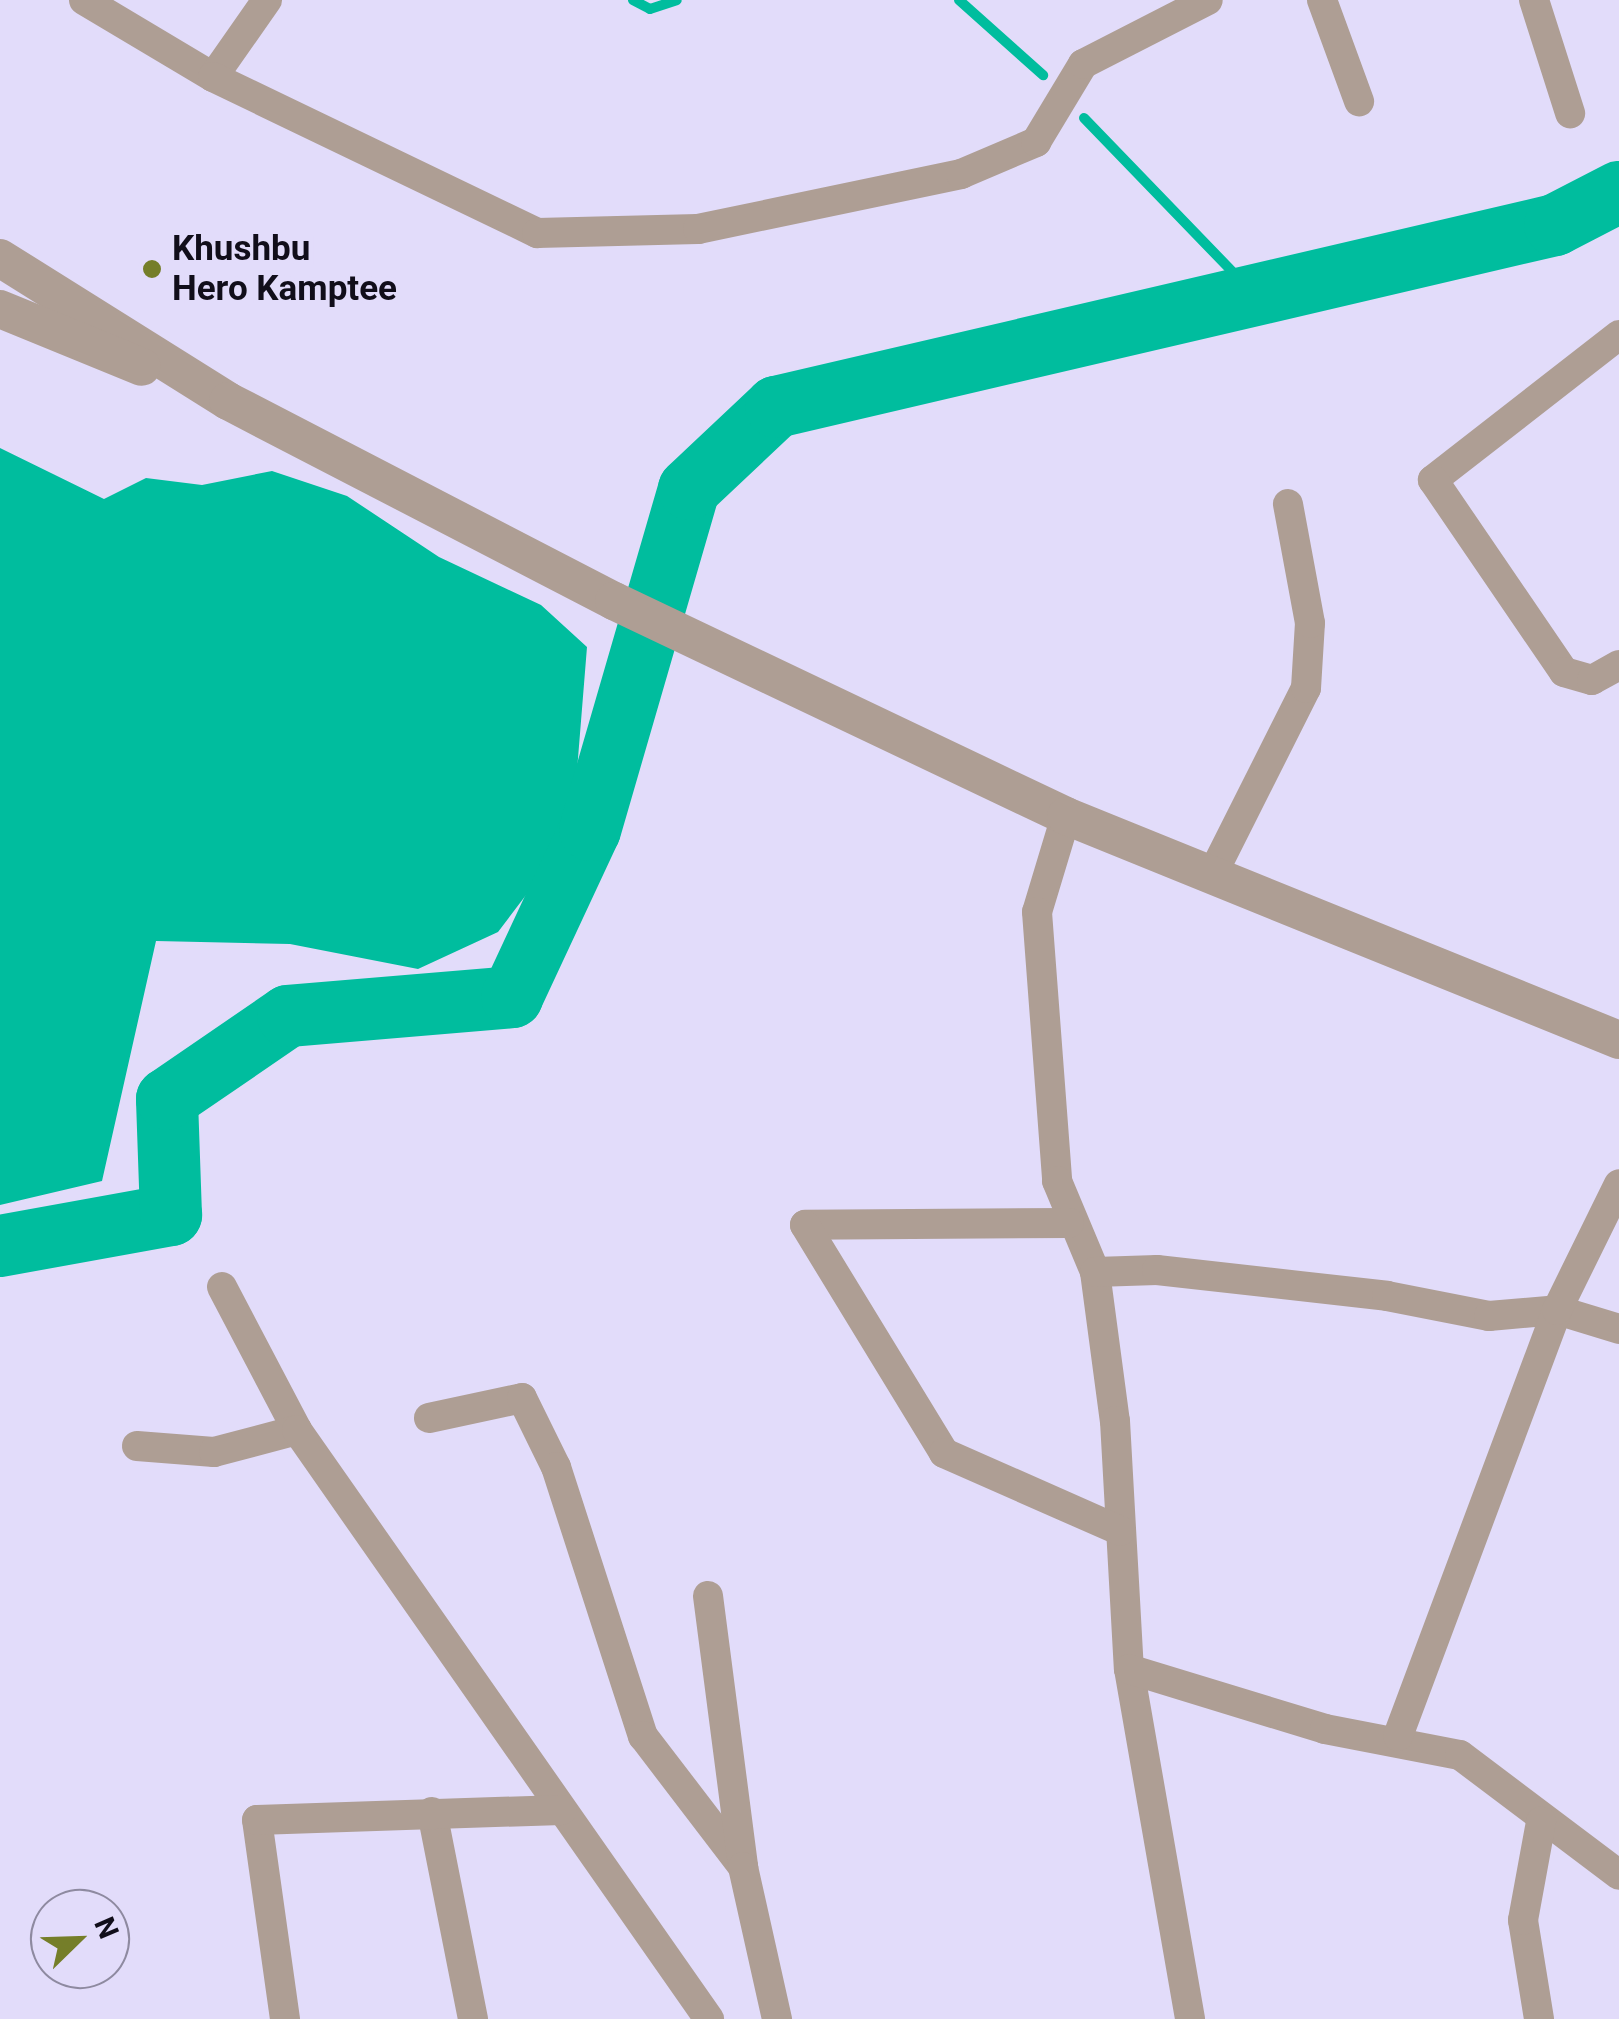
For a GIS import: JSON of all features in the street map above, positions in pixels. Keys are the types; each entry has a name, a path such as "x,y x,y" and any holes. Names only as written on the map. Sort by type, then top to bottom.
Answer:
{"street":[{"path":"84,0 213,77 537,234 698,230 961,174 1036,142 1082,64 1208,0"},
{"path":"213,77 267,0"},
{"path":"1322,0 1358,101"},
{"path":"1534,0 1570,113"},
{"path":"0,258 228,401 614,602 702,639 1066,816 1619,1040"},
{"path":"0,309 228,401"},
{"path":"1619,335 1433,480 1564,672 1592,680 1619,665"},
{"path":"1212,876 1306,688 1310,623 1288,504"},
{"path":"1066,816 1037,912 1056,1181 1069,1224 1094,1272 1121,1531 1129,1669 1190,2019"},
{"path":"1398,1736 1558,1310 1619,1184"},
{"path":"1069,1224 805,1224 944,1453 1121,1531"},
{"path":"1094,1272 1157,1270 1387,1296 1489,1316 1558,1310 1619,1329"},
{"path":"222,1287 296,1430 709,2019"},
{"path":"429,1418 522,1398 556,1468 643,1736 743,1867"},
{"path":"137,1446 214,1452 296,1430"},
{"path":"708,1596 743,1867 777,2019"},
{"path":"1129,1669 1325,1729 1398,1736 1460,1754 1541,1822 1619,1875"},
{"path":"285,2019 257,1820 562,1810"},
{"path":"432,1812 473,2019"},
{"path":"1539,2019 1523,1920 1541,1822"}],"shaded area":[{"path":"0,448 104,499 146,478 202,485 272,471 347,496 439,557 541,605 587,647 576,783 545,870 498,932 418,969 290,944 156,941 102,1181 0,1205"}],"waterway":[{"path":"633,0 650,9 677,0"},
{"path":"959,0 1043,75"},
{"path":"1084,118 1251,291"},
{"path":"0,1246 171,1215 167,1099 288,1016 512,997 590,830 689,489 776,407 1555,225 1619,192"}],"place":[{"name":"Khushbu Hero Kamptee","path":"152,269"}]}
